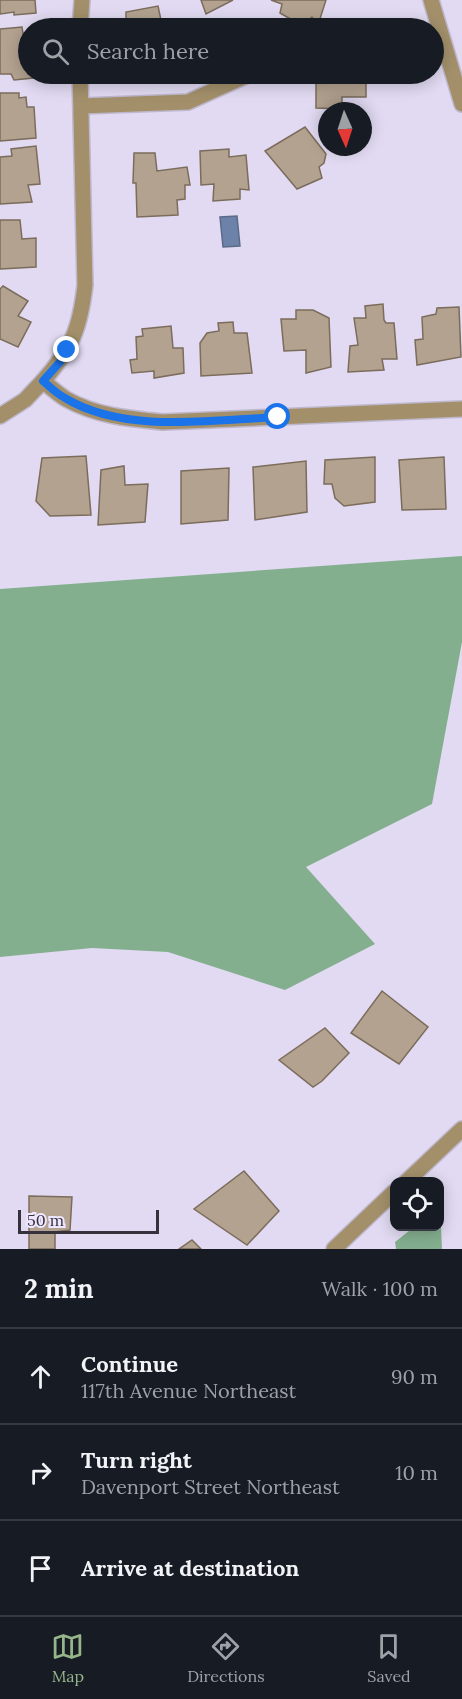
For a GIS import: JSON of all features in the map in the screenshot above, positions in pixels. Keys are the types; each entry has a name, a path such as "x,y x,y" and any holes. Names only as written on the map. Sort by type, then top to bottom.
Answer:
{"street":[{"path":"81,18 82,0"},
{"path":"431,0 436,18"},
{"path":"444,44 462,104"},
{"path":"0,416 25,400 60,362 74,339 82,314 85,285 81,84"},
{"path":"82,106 188,102 228,84"},
{"path":"43,381 64,398 89,409 125,419 163,422 462,410"},
{"path":"411,1177 462,1129"},
{"path":"334,1249 390,1196"}],"green space":[{"path":"462,556 462,642 432,804 306,867 375,944 285,990 168,952 92,948 0,957 0,589"},
{"path":"409,1231 441,1231 442,1249 396,1249 395,1242"}],"water":[{"path":"237,216 240,246 223,247 220,217"}],"building":[{"path":"0,0 35,0 36,13 0,14"},
{"path":"201,0 233,0 206,14"},
{"path":"271,0 326,0 320,18 289,18 280,13 282,4"},
{"path":"158,6 161,18 126,18 126,12"},
{"path":"18,27 18,80 14,80 11,74 0,74 0,29"},
{"path":"316,84 366,84 366,97 342,97 342,102 318,102 318,108 316,108"},
{"path":"0,93 19,93 19,98 26,97 27,107 34,107 36,138 0,141"},
{"path":"305,127 318,144 318,156 326,156 324,163 319,167 322,178 297,189 265,151"},
{"path":"36,146 40,184 28,185 32,202 0,204 0,157 12,156 11,149"},
{"path":"229,149 229,157 246,155 249,190 240,189 240,199 213,201 214,184 201,185 200,151"},
{"path":"134,153 155,153 157,171 187,167 190,185 185,185 185,199 177,200 178,215 137,217 136,183 133,183"},
{"path":"0,220 20,220 22,239 36,238 36,267 0,269"},
{"path":"3,286 28,301 18,316 31,322 18,347 0,339 0,289"},
{"path":"383,304 384,320 386,323 394,323 397,359 382,359 384,370 348,372 350,346 358,345 354,318 366,318 365,306"},
{"path":"459,307 461,357 417,365 415,340 423,339 422,317 436,314 437,308"},
{"path":"296,310 313,310 329,318 331,367 306,373 306,350 284,351 281,319 296,319"},
{"path":"233,322 234,333 247,333 252,373 201,376 200,343 207,333 219,331 218,323"},
{"path":"171,326 173,348 183,348 184,373 154,378 154,371 132,373 130,360 137,359 136,337 143,336 142,329"},
{"path":"86,456 91,515 50,516 36,501 42,458"},
{"path":"375,457 375,502 344,506 335,498 332,484 324,484 325,460"},
{"path":"444,457 446,509 402,510 399,460"},
{"path":"306,461 307,512 255,520 253,467"},
{"path":"124,466 125,485 148,484 145,522 98,525 101,470"},
{"path":"229,468 228,520 181,524 181,471"},
{"path":"382,991 428,1027 399,1064 351,1033"},
{"path":"325,1028 349,1053 322,1081 313,1087 279,1060"},
{"path":"244,1171 279,1211 247,1245 194,1209"},
{"path":"29,1196 72,1197 70,1230 55,1232 55,1249 29,1249"},
{"path":"192,1240 201,1249 179,1249"}],"route":[{"path":"67,350 60,362 43,381 64,398 89,409 125,419 163,422 278,417"}]}
